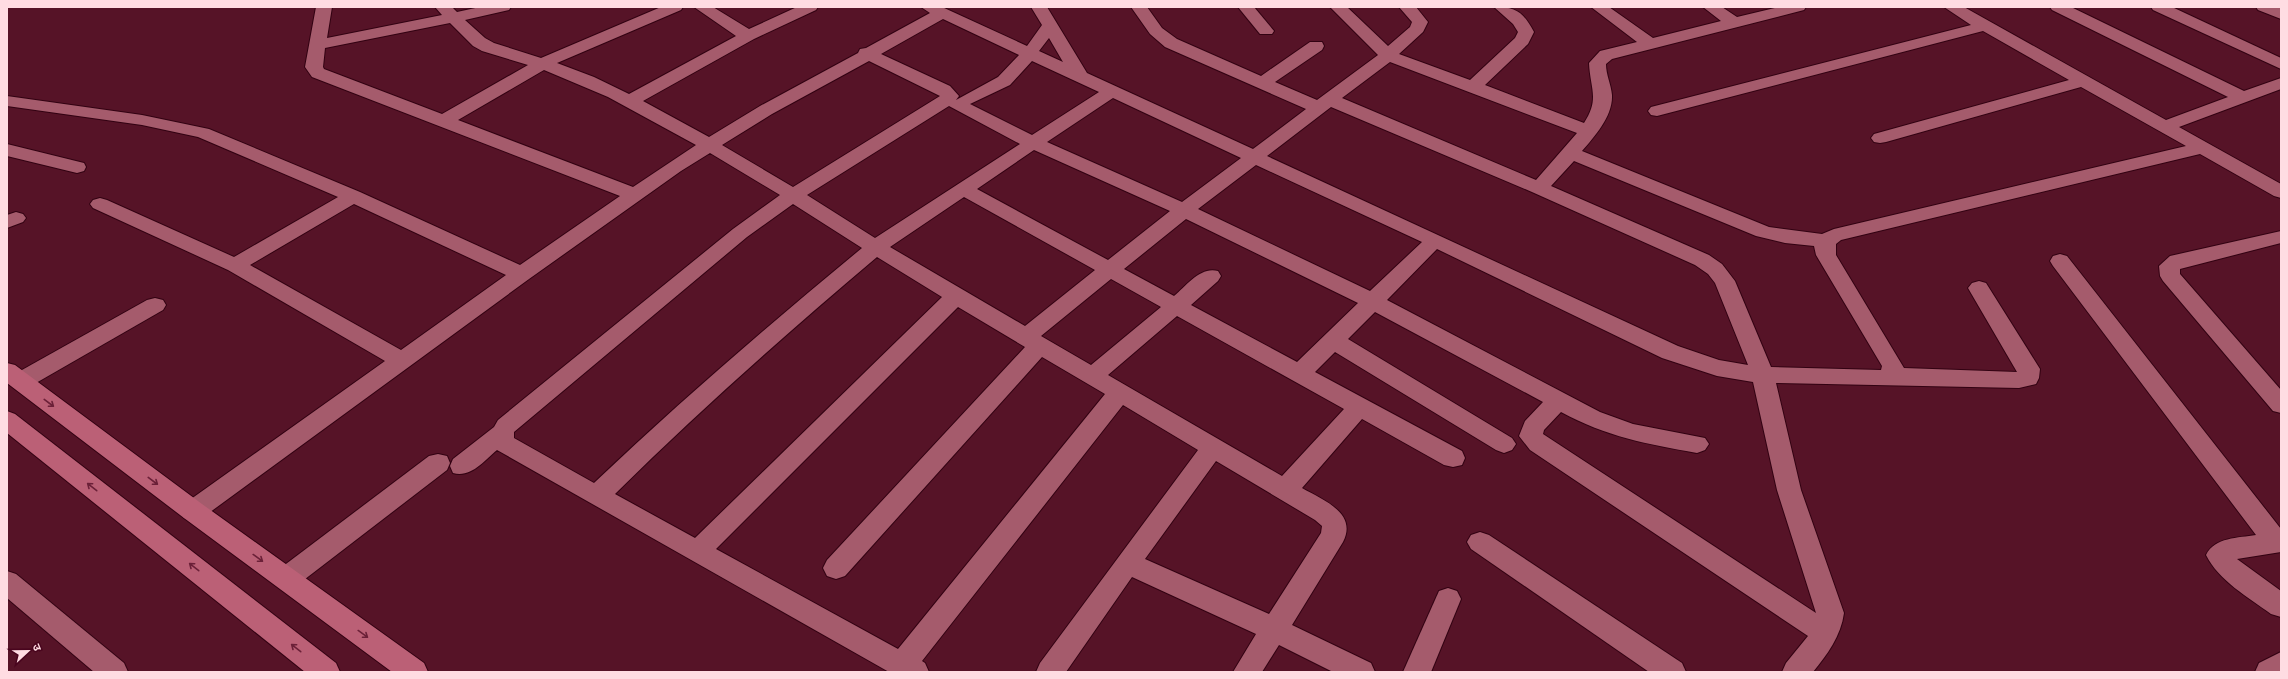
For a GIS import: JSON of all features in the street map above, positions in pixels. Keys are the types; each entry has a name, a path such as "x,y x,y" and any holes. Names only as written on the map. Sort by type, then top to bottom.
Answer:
{"main road":[{"path":"14,376 193,511 414,672"},
{"path":"7,420 326,672"}],"street":[{"path":"324,7 314,66 318,73 633,194"},
{"path":"317,45 448,13 503,7"},
{"path":"444,122 544,63 675,7"},
{"path":"702,7 748,36"},
{"path":"630,101 748,36 810,7"},
{"path":"1039,7 1081,78"},
{"path":"1139,7 1156,31 1171,43 1262,83 1323,103 1539,188 1702,260 1715,269 1725,281 1763,375 1789,490 1830,613 1830,623 1825,633 1796,672"},
{"path":"1246,7 1266,31"},
{"path":"1338,7 1388,55 1589,131"},
{"path":"836,568 1033,341 1110,270 1184,210 1388,55 1417,29 1420,22 1407,7"},
{"path":"1473,87 1522,40 1526,32 1520,21 1502,7"},
{"path":"1599,7 1649,43"},
{"path":"1711,7 1736,24"},
{"path":"1539,188 1589,131 1601,110 1603,96 1597,75 1597,63 1606,55 1649,43 1736,24 1774,10 1798,7"},
{"path":"1952,7 2281,192"},
{"path":"2058,7 2243,98"},
{"path":"2159,7 2281,64"},
{"path":"2264,7 2281,14"},
{"path":"193,511 633,194 708,145 866,53 935,9 1111,92 1435,240 1670,352 1717,368 1763,375 1882,378 1892,376 2019,380 2028,378 2029,369 1979,288"},
{"path":"448,13 488,47 544,63 587,81 630,101 708,145 793,195 956,296 1324,513 1335,523 1334,536 1247,672"},
{"path":"1050,25 1029,54 1004,81 961,102 1033,143 1184,210 1372,301 1559,400 1612,426 1697,444"},
{"path":"1657,111 1985,26"},
{"path":"1262,83 1316,46"},
{"path":"287,578 450,464 502,433 506,426 740,233 793,195 944,102 950,96 944,90 866,53"},
{"path":"1880,138 2083,81"},
{"path":"2163,127 2281,83"},
{"path":"598,495 678,418 750,353 876,247 1111,92"},
{"path":"7,101 184,127 203,133 353,196 522,274"},
{"path":"1892,376 1893,366 1826,255 1823,247 1826,241 1834,235 2201,148"},
{"path":"7,150 77,167"},
{"path":"1569,152 1763,232 1785,237 1826,241"},
{"path":"963,189 1453,458"},
{"path":"235,266 353,196"},
{"path":"100,204 235,266 402,361"},
{"path":"2281,237 2177,261 2169,266 2170,276 2281,405"},
{"path":"1299,374 1435,240"},
{"path":"2060,261 2279,542 2227,550 2219,555 2227,566 2281,606"},
{"path":"1092,376 1211,276"},
{"path":"698,550 956,296"},
{"path":"14,376 155,305"},
{"path":"1333,340 1504,444"},
{"path":"502,433 502,440 508,446 698,550 804,612 908,669 1120,392"},
{"path":"1559,400 1533,427 1531,436 1538,444 1825,633"},
{"path":"1285,490 1360,406"},
{"path":"1050,672 1127,563 1213,447"},
{"path":"1480,542 1672,672"},
{"path":"1127,563 1274,629 1361,672"},
{"path":"7,582 114,672"},
{"path":"1417,672 1448,599"},
{"path":"2269,672 2281,664"}]}
